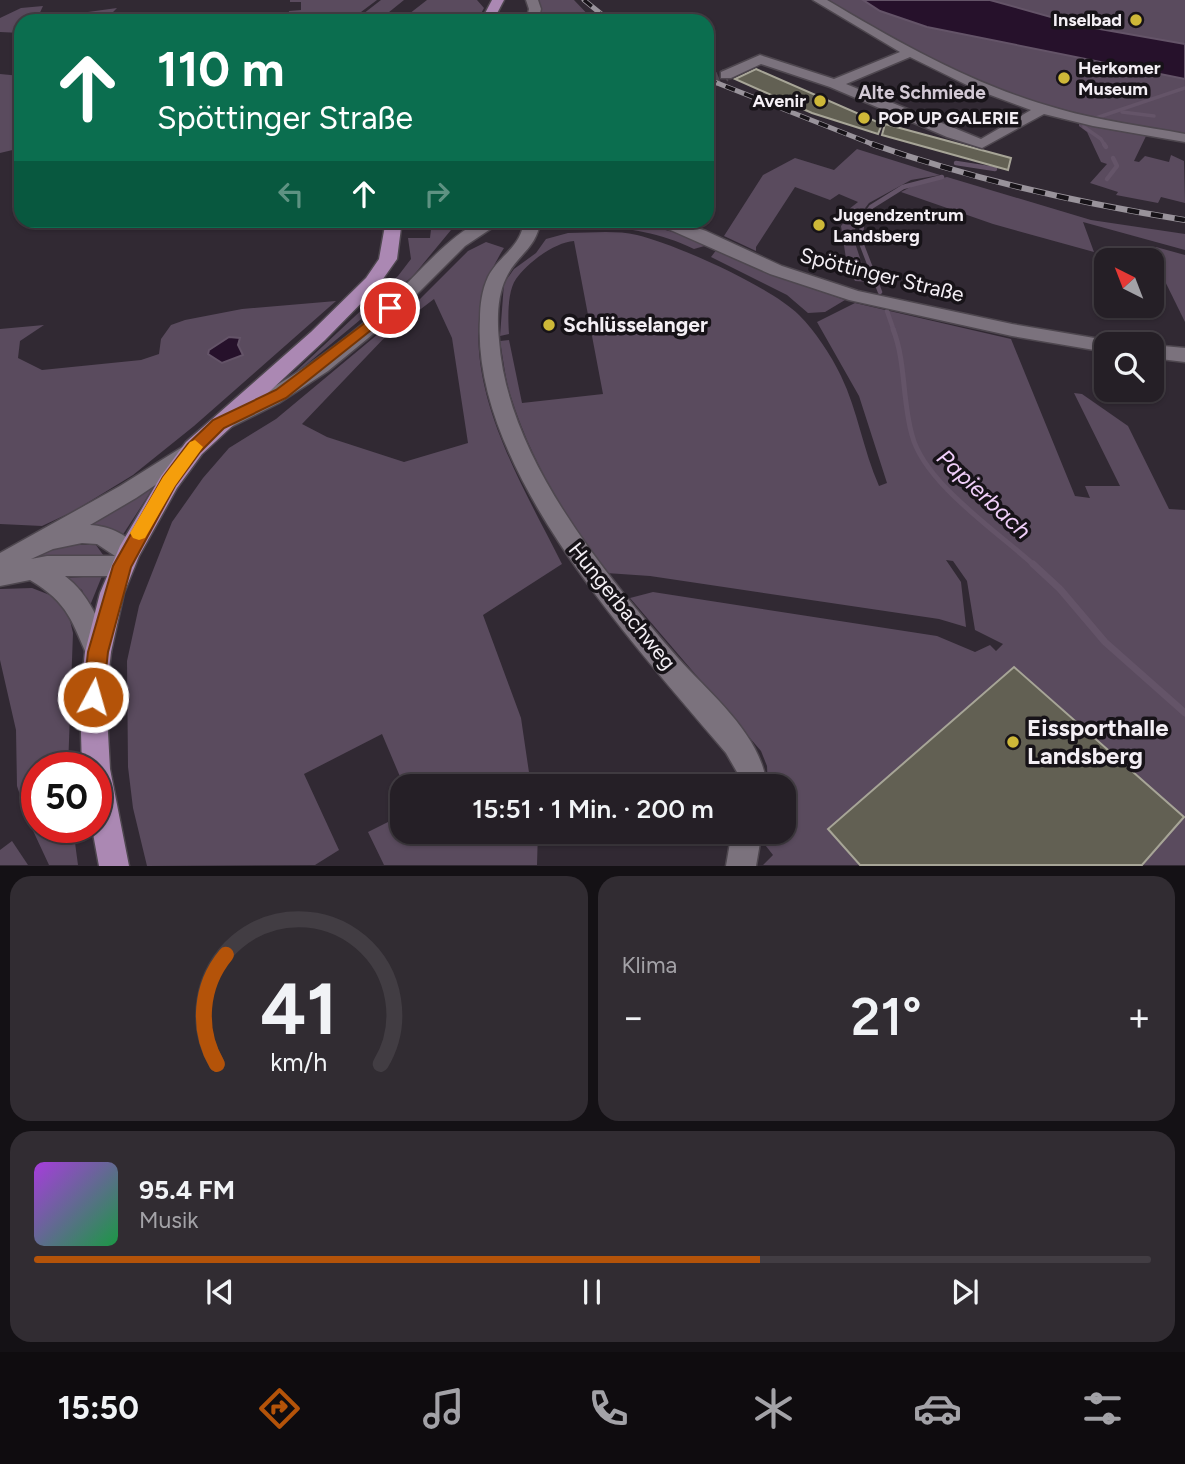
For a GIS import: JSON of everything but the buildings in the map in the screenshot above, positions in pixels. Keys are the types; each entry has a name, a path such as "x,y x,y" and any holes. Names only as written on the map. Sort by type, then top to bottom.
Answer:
{"main road":[{"path":"95,752 93,697 98,652 125,559 169,482 194,448 372,282 388,259 393,228"},
{"path":"110,843 114,866"}],"street":[{"path":"819,0 912,52 998,93 1042,109 1185,138"},
{"path":"835,84 912,52"},
{"path":"726,75 760,59 835,84 979,143 988,143 1042,109"},
{"path":"218,424 281,394 319,367 408,293 456,242 481,228"},
{"name":"Hungerbachweg","path":"532,228 531,237 497,277 489,340 496,384 519,452 556,520 597,581 741,749 752,774"},
{"name":"Spöttinger Straße","path":"679,228 776,270 855,296 1012,330 1094,344"},
{"path":"1164,353 1185,355"},
{"path":"0,565 128,492 194,448"},
{"path":"0,576 33,569 125,559 118,541 104,535 76,534 41,541"},
{"path":"33,569 72,594 79,604 98,652"},
{"path":"741,866 745,844"}],"shaded area":[{"path":"377,0 358,14 289,14 289,11 301,10 301,2 290,2"},
{"path":"381,0 404,0 387,14 363,14"},
{"path":"427,0 477,0 484,8 481,14 409,14"},
{"path":"538,0 574,0 587,14 540,14"},
{"path":"826,0 863,0 880,11 927,27 1185,79 1185,134 1070,113 1006,92 927,56"},
{"path":"863,0 990,0 1083,26 1185,44 1185,79 927,27 880,11"},
{"name":"Inselbad","path":"990,0 1185,0 1185,44 1083,26"},
{"path":"43,6 39,14 14,14 14,33 0,32 0,18 21,8"},
{"path":"117,8 111,14 73,14"},
{"path":"0,74 14,75 14,150 0,153"},
{"path":"1079,121 1147,134 1134,161 1139,162 1145,156 1169,162 1171,155 1184,161 1185,203 1161,197 1158,203 1116,195 1118,192 1090,183 1107,164 1101,162 1087,132 1079,126"},
{"path":"857,149 940,175 911,180 869,203 859,216 855,223 856,246 866,276 871,282 855,281 847,265 841,226 846,220 839,217 858,202 839,194 830,200 795,187 756,251 724,236 763,175 795,158 834,170"},
{"path":"947,177 1091,220 1185,234 1185,250 1083,222 1094,252 993,224 901,192 918,183"},
{"path":"431,228 454,228 413,276 278,388 398,276 411,259 408,238 430,238"},
{"path":"550,228 587,228 548,230"},
{"path":"605,228 656,228 708,245 694,249 658,235"},
{"path":"568,233 637,235 722,268 785,304 811,328 837,368 852,403 879,486 887,483 859,396 817,322 855,303 1011,339 1075,496 1090,498 1085,486 1120,486 1074,393 1082,394 1128,426 1169,509 1185,510 1185,865 763,865 773,855 764,844 796,844 796,774 767,774 761,751 630,598 653,592 937,636 975,652 990,645 996,651 1003,644 975,630 967,581 953,561 946,560 961,582 966,627 939,619 650,576 606,573 550,488 518,419 505,374 500,341 509,340 522,403 603,394 574,241 558,245 542,254 516,279 508,313 509,334 500,336 504,283 514,269 536,253 546,239"},
{"path":"486,242 504,248 486,287 479,327 481,368 491,409 506,450 562,564 483,615 521,718 529,774 399,774 382,734 304,774 339,850 315,865 147,866 133,808 128,767 127,661 139,606 172,522 203,478 229,448 276,419 420,299 468,251","holes":["434,299 452,338 468,443 404,462 327,437 302,424 388,334"]},
{"path":"717,249 779,277 845,300 825,312 808,313 787,295 711,257"},
{"path":"1164,249 1185,255 1185,322 1164,279"},
{"path":"336,301 194,426 133,475 74,511 42,526 0,524 0,329 44,325 20,341 18,358 42,370 141,360 159,354 161,339 171,325 185,320 242,309"},
{"path":"229,337 240,338 238,345 243,355 222,363 208,354 209,350"},
{"path":"157,482 122,536 78,530"},
{"path":"73,545 96,545 106,559 25,561 43,551"},
{"path":"102,576 89,608 82,590 64,578"},
{"path":"32,588 55,597 68,612 73,633 69,752 21,752 21,798 17,786 16,730 0,660 0,589"},
{"path":"390,821 390,844 538,844 537,865 384,865 368,832"},
{"path":"12,841 28,865 0,865 0,850"},
{"path":"39,843 75,843 78,865 49,865"}],"waterway":[{"name":"Papierbach","path":"1105,146 1101,139 1084,127 1084,122 1185,88"},
{"name":"Papierbach","path":"1122,112 1154,116"},
{"name":"Papierbach","path":"1107,179 1117,166 1113,158"},
{"name":"Papierbach","path":"956,163 995,169"},
{"name":"Papierbach","path":"880,292 860,240 863,218 871,207 903,187 942,177"},
{"name":"Papierbach","path":"887,311 894,331"},
{"name":"Papierbach","path":"893,329 900,355 909,422 919,453 946,489 1035,566"},
{"path":"1033,564 1060,589 1105,642 1185,713"}],"tunnel":[{"path":"714,80 726,75"}],"railway":[{"path":"584,0 601,14"},
{"path":"714,82 877,146"},
{"path":"872,144 949,169 1027,189 1185,220"}],"slow traffic":[{"path":"139,533 169,482 195,447"}],"place":[{"name":"Inselbad","path":"1136,20"},
{"name":"Herkomer Museum","path":"1064,78"},
{"name":"Avenir","path":"820,101"},
{"name":"POP UP GALERIE","path":"864,118"},
{"name":"Jugendzentrum Landsberg","path":"819,225"},
{"name":"Schlüsselanger","path":"549,325"},
{"name":"Eissporthalle Landsberg","path":"1013,742"}],"district":[{"name":"Alte Schmiede","path":"922,92"}],"route":[{"path":"93,697 105,620 122,566 169,482 194,448 218,424 281,394 319,367 390,308"}]}
